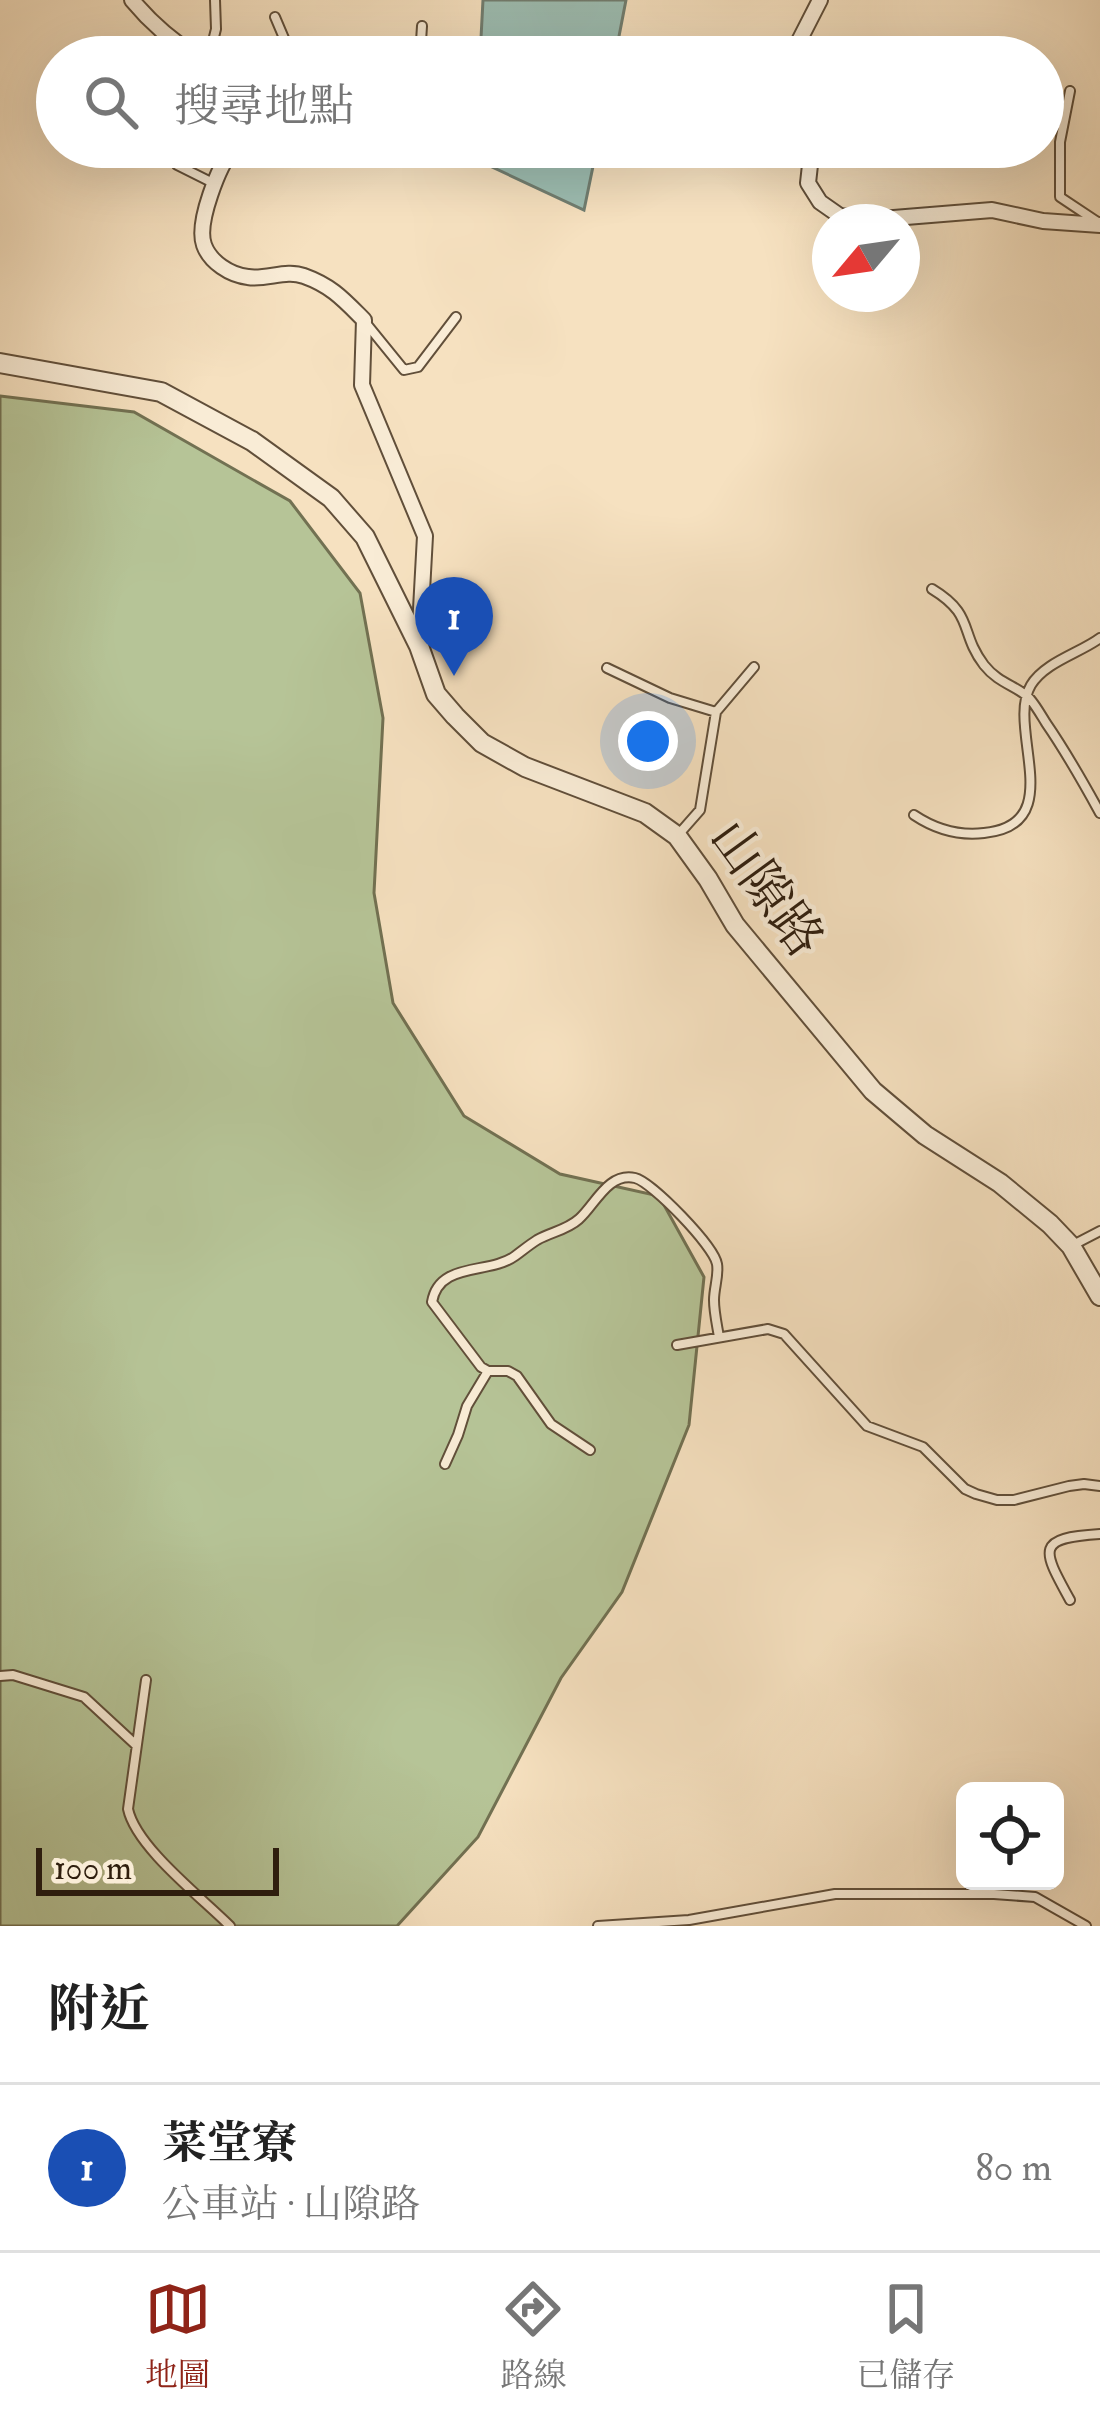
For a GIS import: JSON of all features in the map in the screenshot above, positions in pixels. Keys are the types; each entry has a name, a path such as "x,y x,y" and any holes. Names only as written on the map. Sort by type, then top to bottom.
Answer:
{"street":[{"path":"132,0 168,36"},
{"path":"802,36 820,0"},
{"path":"222,168 205,215 202,243 220,267 248,277 296,273 329,285 364,320 362,385 425,536 419,646"},
{"path":"810,168 808,183 820,202 840,217 869,220 992,210 1043,221 1100,224"},
{"name":"山隙路","path":"0,363 161,392 252,441 331,498 365,537 419,646 436,694 482,743 525,766 645,813 677,836 735,926 873,1091 925,1135 1050,1224 1071,1246 1100,1296"}],"lane":[{"path":"214,36 215,0"},
{"path":"275,17 283,36"},
{"path":"421,36 422,26"},
{"path":"1064,122 1070,91"},
{"path":"183,168 214,184"},
{"path":"1060,168 1060,197 1100,224"},
{"path":"364,320 404,370 418,367 456,317"},
{"path":"932,589 952,601 984,664 1003,684 1028,696 1100,813"},
{"path":"914,814 929,825 956,833 988,833 1023,814 1031,791 1023,715 1030,686 1041,674 1100,638"},
{"path":"677,836 700,810 716,712 754,667"},
{"path":"607,668 670,698 716,712"},
{"path":"590,1450 551,1424 517,1376 482,1366 437,1311 432,1295 441,1283 461,1270 509,1261 578,1220 619,1179 633,1177 685,1219 716,1259 714,1304 719,1337"},
{"path":"1071,1246 1100,1231"},
{"path":"676,1345 768,1329 784,1334 867,1426 923,1447 976,1494 1014,1500 1069,1486 1100,1486"},
{"path":"445,1464 466,1406 488,1371"},
{"path":"1070,1600 1049,1562 1050,1547 1067,1536 1100,1534"},
{"path":"0,1676 14,1675 84,1697 137,1746"},
{"path":"146,1680 128,1809 135,1830 230,1926"},
{"path":"598,1926 689,1920 835,1894 994,1894 1035,1898 1086,1926"}],"green space":[{"path":"0,396 134,412 290,501 360,593 383,718 374,893 393,1003 464,1116 560,1174 659,1196 704,1277 689,1425 622,1592 561,1678 478,1837 397,1926 0,1926"}],"water":[{"path":"483,0 626,0 619,36 481,36"},
{"path":"494,168 593,168 584,210"}],"place":[{"name":"菜堂寮","path":"454,676"}]}
